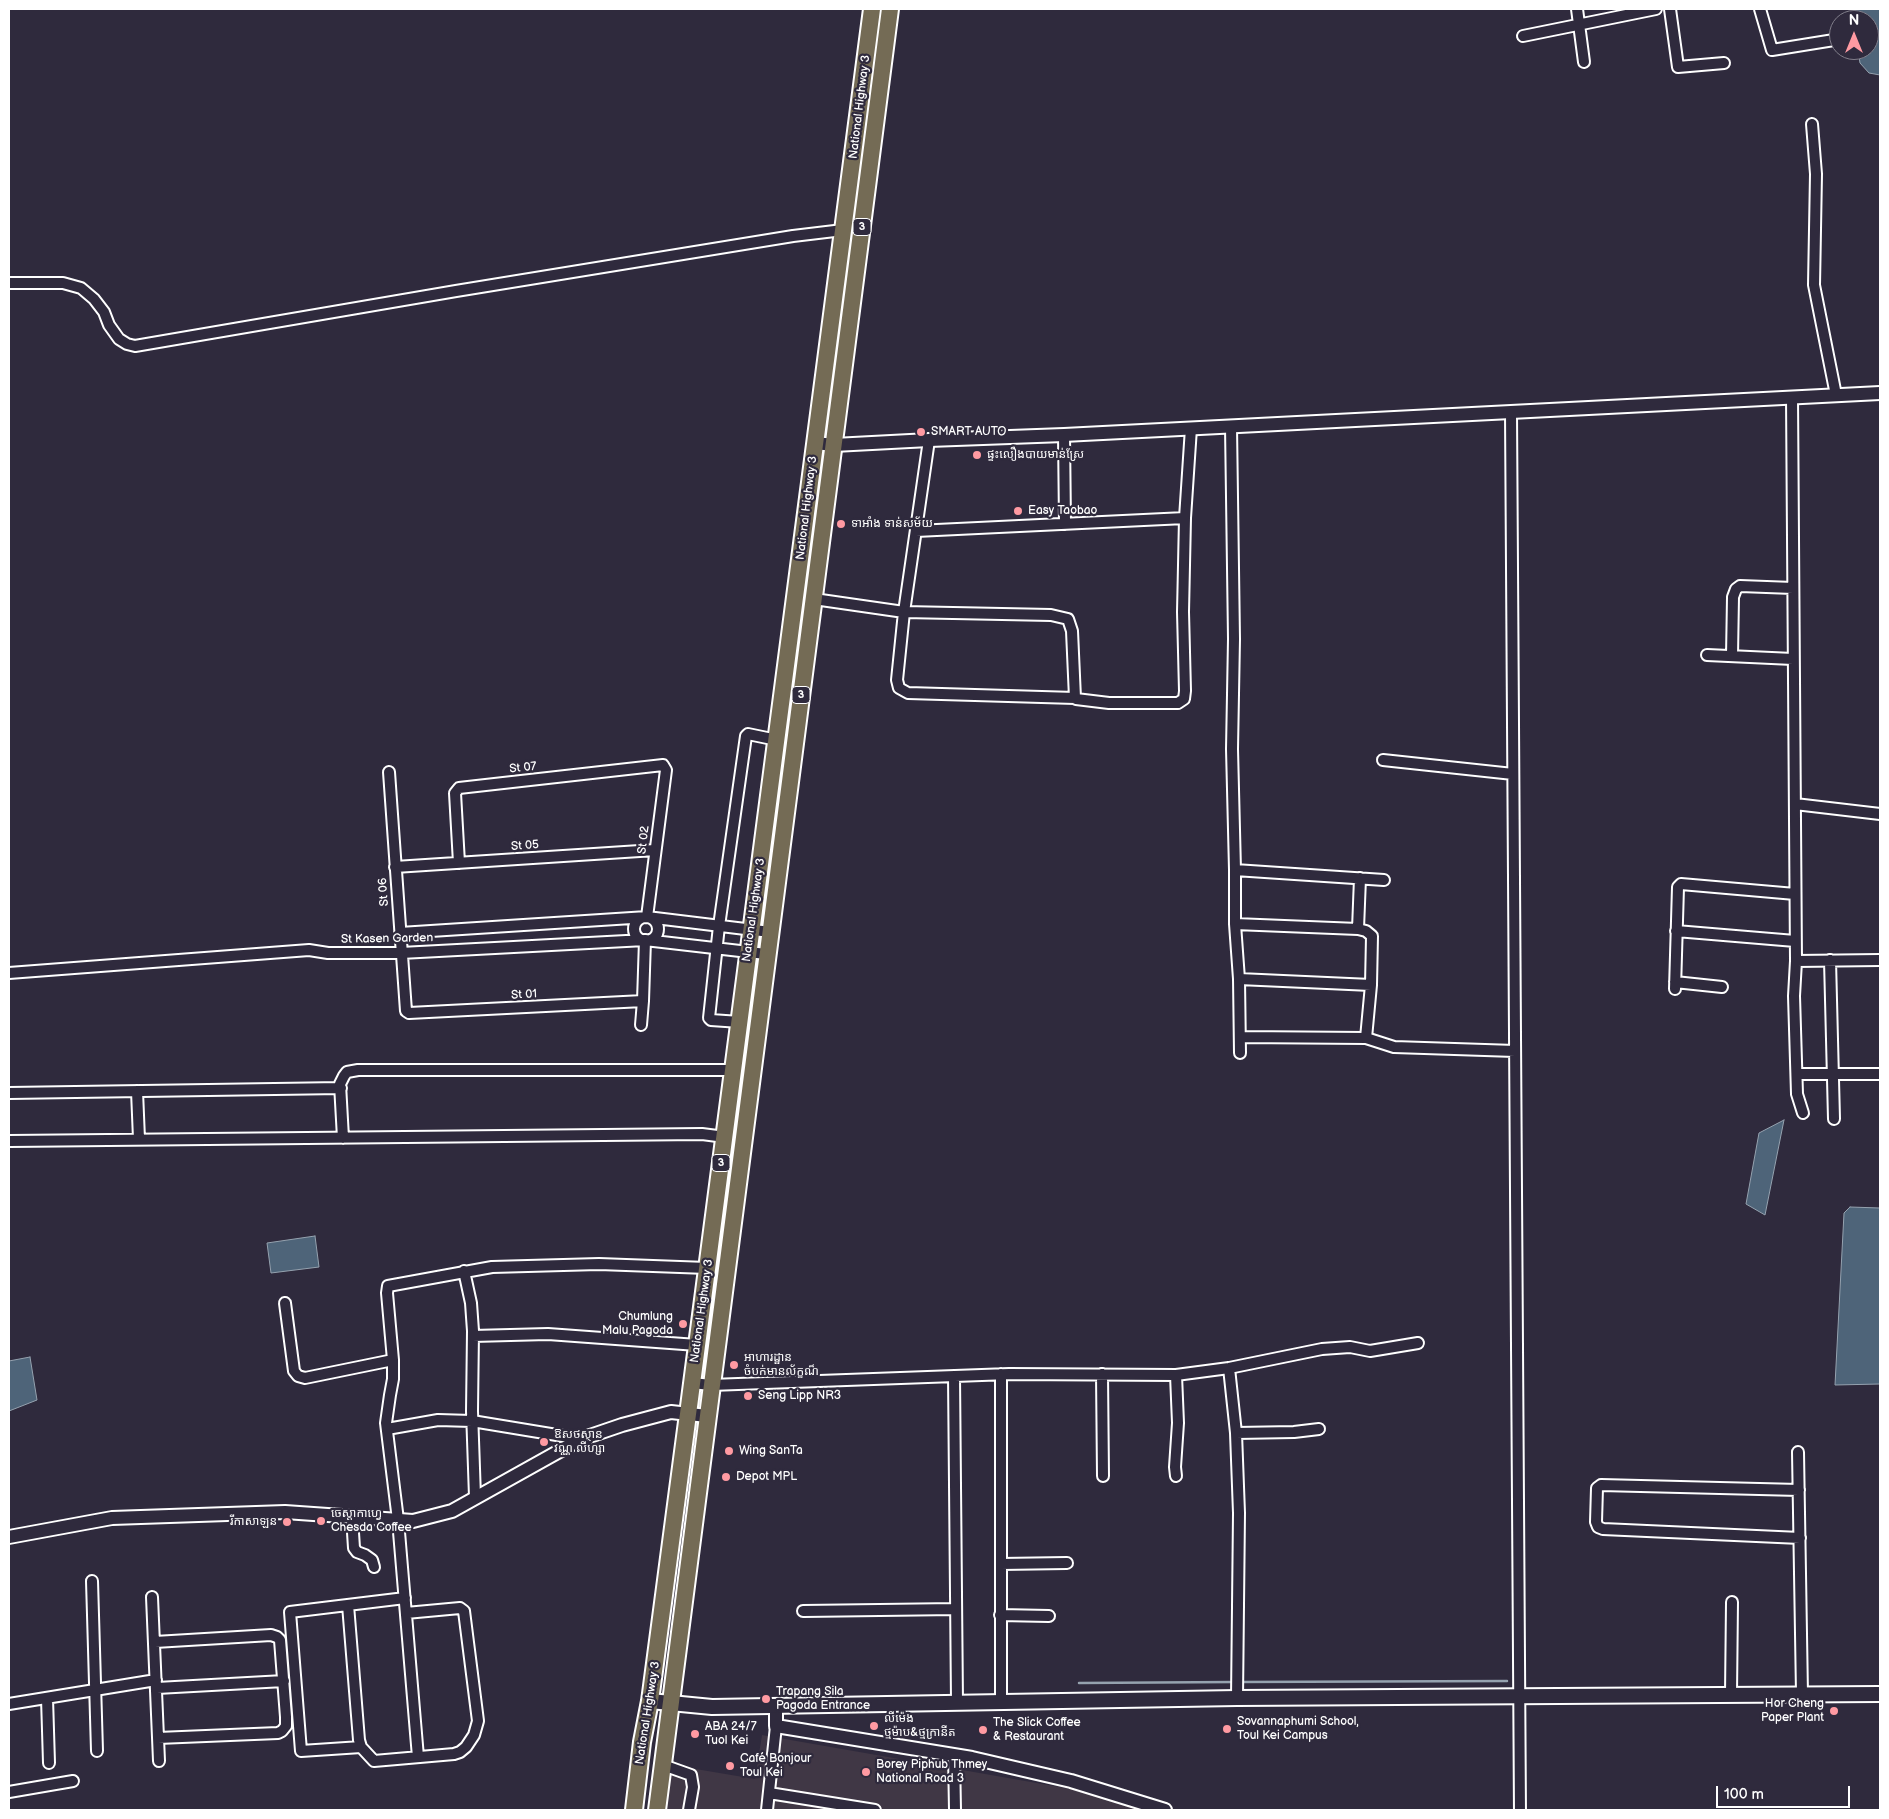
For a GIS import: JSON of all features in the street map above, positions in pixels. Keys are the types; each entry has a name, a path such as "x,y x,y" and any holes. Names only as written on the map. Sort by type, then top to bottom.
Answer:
{"highway":[{"name":"National Highway 3","path":"634,1810 740,1022 872,9"},
{"name":"National Highway 3","path":"657,1810 706,1416 890,9"}],"main road":[{"path":"650,1701 712,1707 1001,1701 1237,1687 1519,1696 1880,1694"}],"street":[{"path":"1577,9 1584,62"},
{"path":"1523,36 1656,9"},
{"path":"1670,9 1678,67 1724,63"},
{"path":"1760,9 1772,50 1829,41"},
{"path":"1812,124 1816,174 1814,285 1836,395"},
{"path":"9,283 63,283 81,288 94,299 104,312 109,325 119,339 134,346 456,291 794,236 843,230"},
{"path":"815,443 834,445 1064,436 1880,393"},
{"path":"1792,397 1796,941 1794,996 1797,1094 1803,1113"},
{"path":"1511,412 1520,1810"},
{"path":"1231,426 1234,639 1232,749 1236,870 1235,924 1239,979 1240,1053"},
{"path":"929,440 904,612 897,680 899,688 908,694 1075,698 1119,703 1178,703 1184,698 1185,518 1191,428"},
{"path":"1064,436 1065,524"},
{"path":"916,531 1185,518"},
{"path":"1732,656 1733,597 1736,589 1740,586 1793,588"},
{"path":"814,598 904,612 1051,615 1068,619 1072,631 1075,698"},
{"path":"1707,655 1793,659"},
{"path":"740,1022 711,1020 709,1018 719,926 746,736 748,734 777,740"},
{"path":"1383,760 1513,774"},
{"name":"St 07","path":"459,863 455,793 459,788 664,765 665,767"},
{"name":"St 02","path":"647,917 665,767"},
{"name":"St 06","path":"389,772 406,1011"},
{"path":"1795,804 1880,814"},
{"name":"St 05","path":"395,867 655,850"},
{"path":"1236,870 1384,880"},
{"path":"1358,929 1360,878"},
{"path":"1722,987 1675,985 1678,887 1681,884 1795,894"},
{"path":"647,917 656,922 658,929 653,938 645,940 638,937 635,926 639,919 647,917"},
{"name":"St Kasen Garden","path":"400,933 647,917 770,932"},
{"path":"1235,924 1358,929 1366,931 1372,936 1372,985 1366,1038"},
{"path":"1676,931 1796,941"},
{"path":"641,1025 645,940"},
{"name":"St Kasen Garden","path":"9,973 309,950 328,953 401,953 645,940 766,954"},
{"path":"1796,960 1880,960"},
{"path":"1830,960 1834,1119"},
{"path":"1239,979 1372,985"},
{"name":"St 01","path":"406,1011 409,1013 643,1001"},
{"path":"1240,1037 1366,1038 1394,1047 1515,1051"},
{"path":"343,1138 341,1088 344,1076 348,1072 358,1070 733,1070"},
{"path":"1796,1074 1880,1074"},
{"path":"9,1093 341,1088"},
{"path":"137,1091 139,1139"},
{"path":"9,1142 702,1134 724,1137"},
{"path":"418,1758 398,1520 387,1429 390,1395 394,1379 388,1286 492,1267 599,1264 707,1268"},
{"path":"464,1271 471,1303 473,1336 472,1421 474,1497"},
{"path":"285,1303 294,1371 298,1376 305,1378 394,1360"},
{"path":"473,1336 548,1334 697,1345"},
{"path":"692,1383 711,1385 1001,1374 1176,1375 1229,1368 1322,1349 1350,1348 1370,1351 1418,1343"},
{"path":"1229,1368 1236,1433 1238,1513 1237,1687"},
{"path":"1001,1374 1001,1701"},
{"path":"1102,1374 1102,1476"},
{"path":"1176,1375 1178,1423 1176,1476"},
{"path":"954,1376 958,1702"},
{"path":"9,1537 112,1518 286,1512 412,1521 452,1511 474,1497 581,1439 622,1425 671,1412 706,1416"},
{"path":"387,1429 438,1420 472,1421 581,1439"},
{"path":"1236,1433 1294,1432 1319,1429"},
{"path":"1798,1452 1802,1694"},
{"path":"1799,1490 1601,1485 1597,1488 1596,1522 1598,1527 1603,1529 1800,1538"},
{"path":"352,1517 354,1548 357,1552 372,1560 374,1567"},
{"path":"1000,1564 1067,1563"},
{"path":"92,1581 96,1751"},
{"path":"152,1597 159,1761"},
{"path":"361,1747 301,1751 290,1612 405,1598"},
{"path":"1731,1694 1732,1602"},
{"path":"348,1605 359,1740 361,1747 374,1761 454,1754 466,1747 474,1735 478,1715 464,1611 460,1608 406,1613"},
{"path":"803,1611 956,1609"},
{"path":"1000,1615 1050,1616"},
{"path":"155,1642 271,1635 280,1640 286,1726 278,1733 158,1738"},
{"path":"9,1704 95,1690 156,1684 284,1681"},
{"path":"47,1698 49,1762"},
{"path":"767,1810 776,1726 776,1706"},
{"path":"776,1726 954,1755 1071,1781 1165,1810"},
{"path":"954,1755 954,1810"},
{"path":"663,1765 691,1775 693,1787 689,1810"},
{"path":"9,1792 73,1781"},
{"path":"769,1793 875,1810"}],"shaded area":[{"name":"Borey Piphub Thmey National Road 3","path":"762,1735 1071,1789 1142,1810 666,1810 672,1765 755,1779"}],"water":[{"path":"1880,9 1880,75 1869,73 1860,60 1879,60 1879,10 1855,10"},
{"path":"1784,1120 1765,1215 1746,1204 1759,1133"},
{"path":"1850,1207 1880,1208 1880,1384 1835,1385 1844,1213"},
{"path":"315,1236 319,1267 271,1273 267,1243"},
{"path":"30,1357 37,1400 9,1411 9,1361"}],"waterway":[{"path":"1240,1682 1507,1681"},
{"path":"1079,1683 1235,1682"}],"place":[{"name":"SMART AUTO","path":"921,432"},
{"name":"ផ្ទះលឿងបាយមាន់ស្រែ","path":"977,455"},
{"name":"Easy Taobao","path":"1018,511"},
{"name":"ទាអាំង ទាន់សម័យ","path":"841,524"},
{"name":"Chumlung Malu Pagoda","path":"683,1324"},
{"name":"អាហារដ្ឋាន ចំបក់មានល័ក្ខណ៏","path":"734,1365"},
{"name":"Seng Lipp NR3","path":"748,1396"},
{"name":"ឱសថស្ថាន វណ្ណ លីហ្សា","path":"544,1442"},
{"name":"Wing SanTa","path":"729,1451"},
{"name":"Depot MPL","path":"726,1477"},
{"name":"ចេស្ដាកាហ្វេ Chesda Coffee","path":"321,1521"},
{"name":"រីកាសាឡន","path":"287,1522"},
{"name":"Trapang Sila Pagoda Entrance","path":"766,1699"},
{"name":"Hor Cheng Paper Plant","path":"1834,1711"},
{"name":"លីម៉េង ថ្មម៉ាប&ថ្មក្រានីត","path":"874,1726"},
{"name":"Sovannaphumi School, Toul Kei Campus","path":"1227,1729"},
{"name":"The Slick Coffee & Restaurant","path":"983,1730"},
{"name":"ABA 24/7 Tuol Kei","path":"695,1734"},
{"name":"Café Bonjour Toul Kei","path":"730,1766"},
{"name":"Borey Piphub Thmey National Road 3","path":"866,1772"}]}
